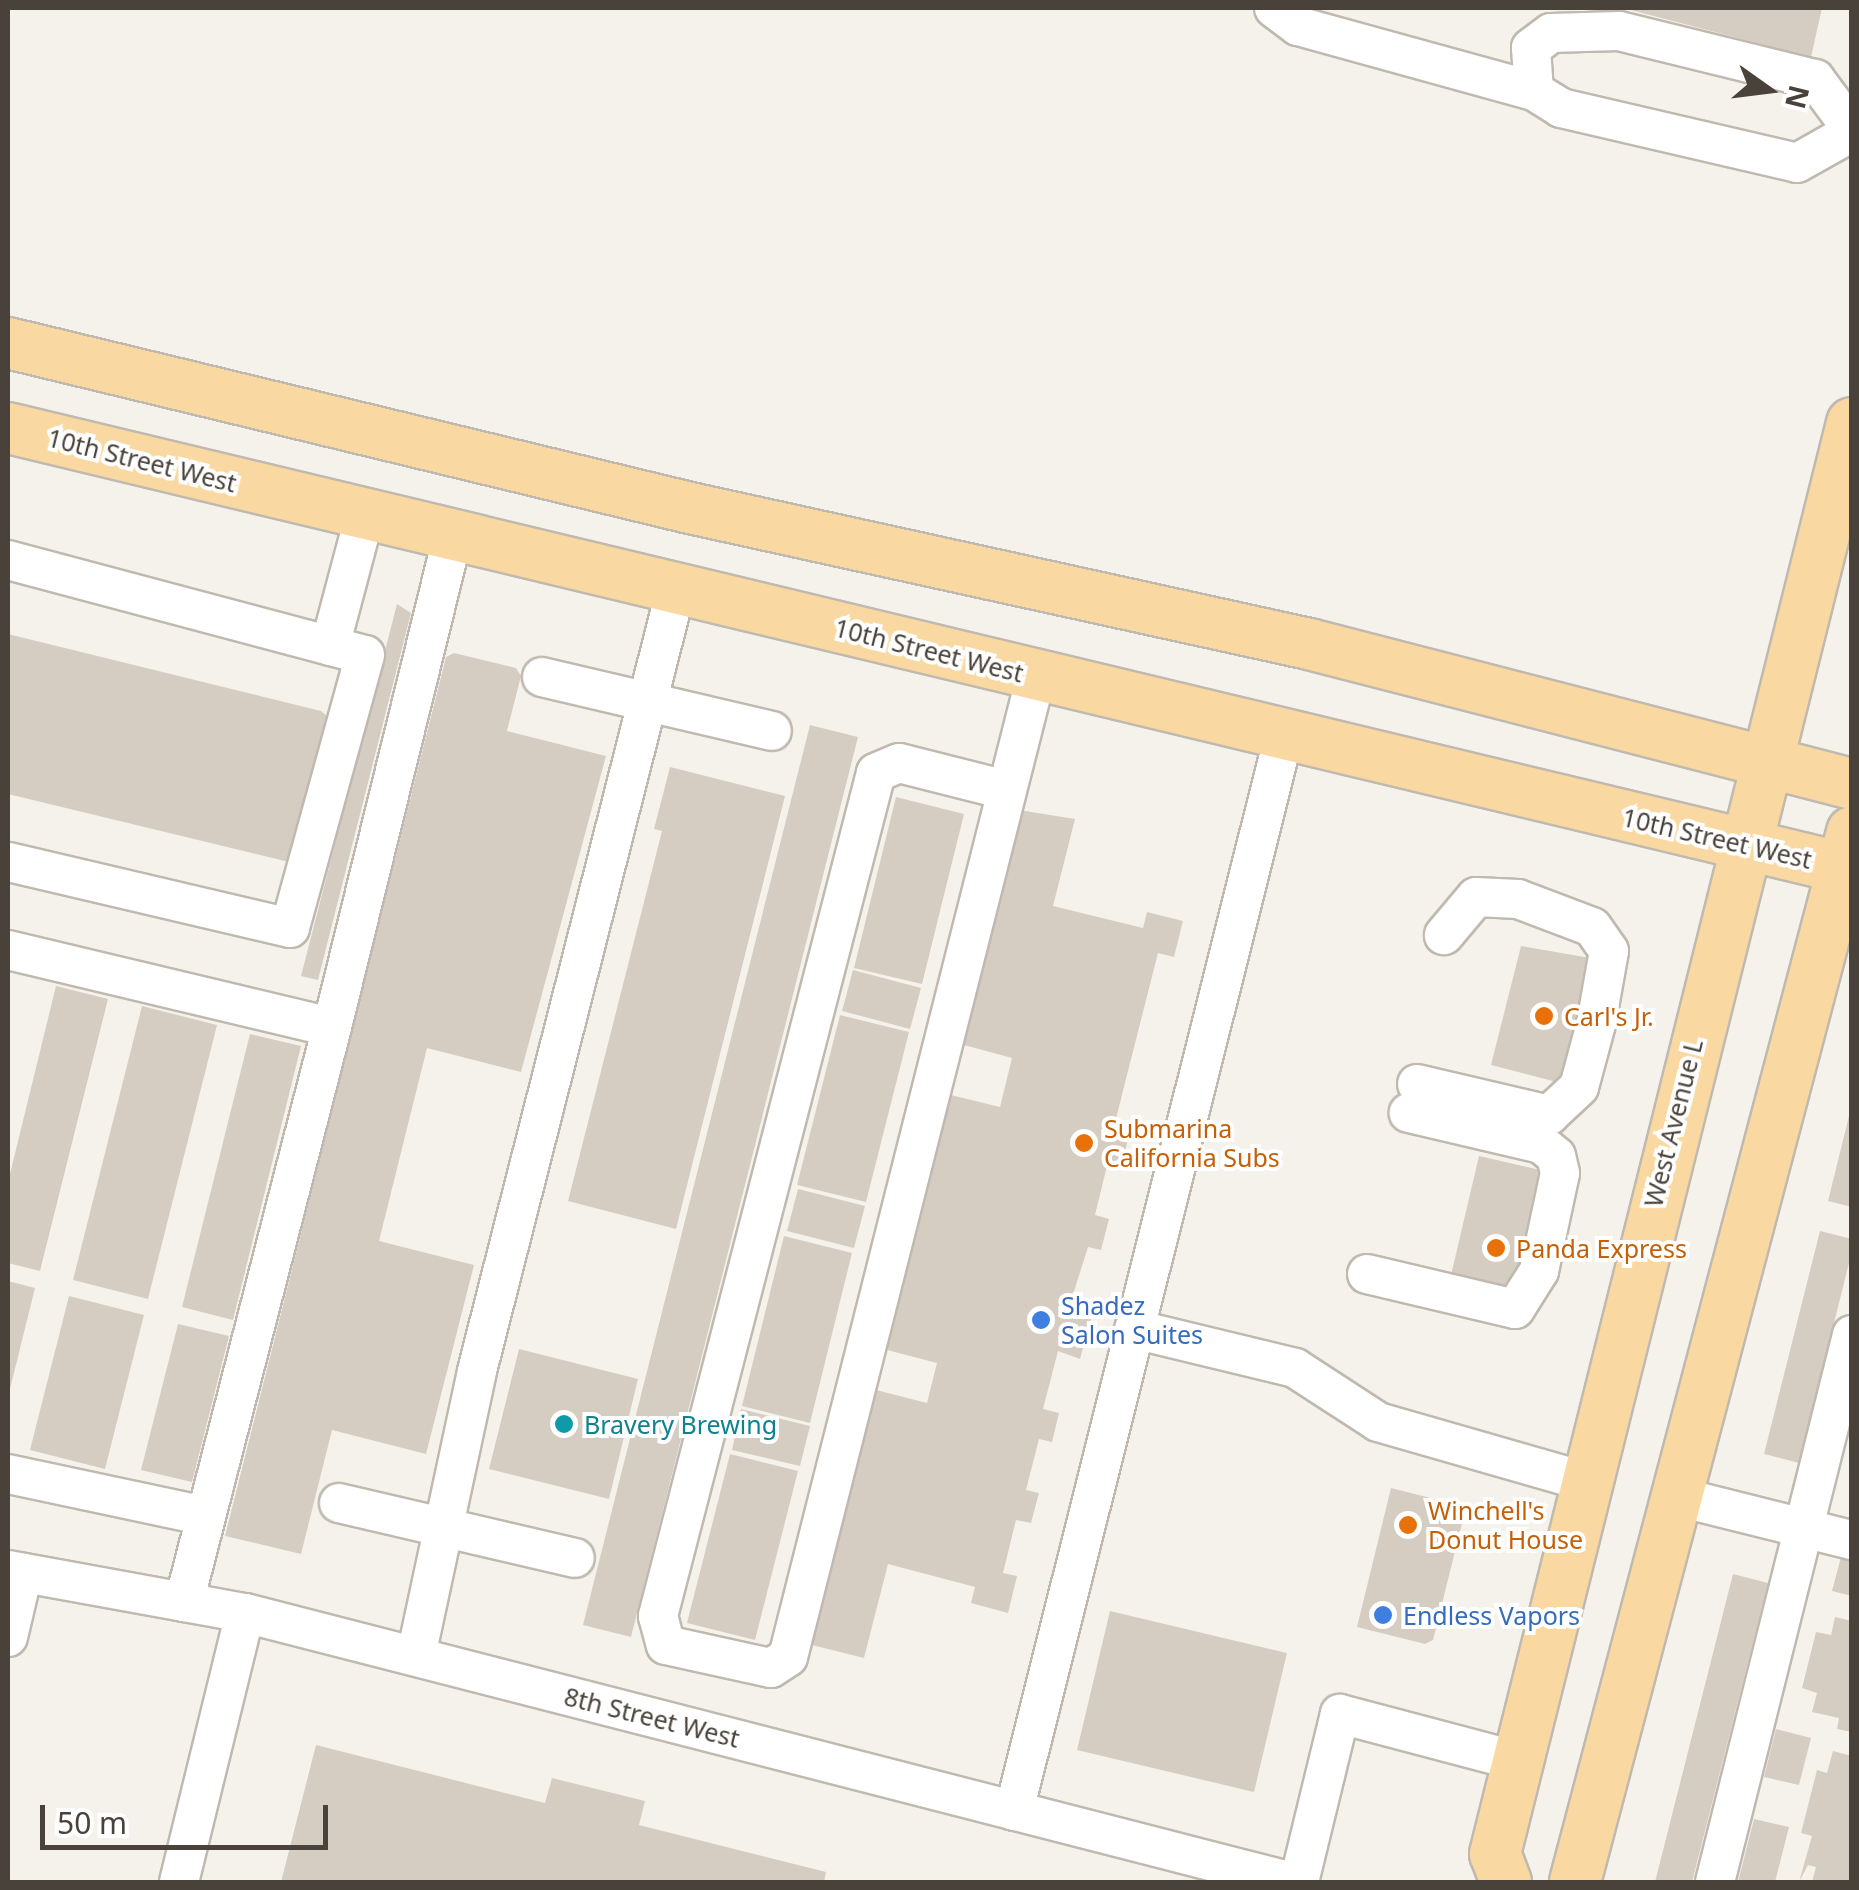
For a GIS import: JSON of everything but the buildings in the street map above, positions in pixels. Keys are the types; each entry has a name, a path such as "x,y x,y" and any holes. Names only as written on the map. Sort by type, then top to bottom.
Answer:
{"main road":[{"path":"8,342 690,508 1309,644 1852,784"},
{"name":"West Avenue L","path":"1506,1882 1494,1854 1742,844 1852,423"},
{"name":"10th Street West","path":"8,428 1742,844 1848,857"},
{"path":"1575,1882 1848,857"}],"street":[{"path":"1274,8 1298,26 1534,91 1562,108 1797,163 1852,130 1815,79 1585,18 1551,32 1531,48 1534,91"},
{"path":"330,646 364,514"},
{"path":"184,1602 453,535"},
{"path":"8,560 365,655 290,928 8,862"},
{"path":"416,1656 443,1527 676,588"},
{"path":"1002,788 899,763 876,773 658,1616 666,1644 772,1668 788,1657 1002,788 1036,676"},
{"path":"542,677 772,732"},
{"path":"1014,1811 1284,735"},
{"path":"1367,1274 1515,1309 1539,1271 1560,1173 1556,1156 1541,1144 1413,1098 1549,1116 1579,1087 1596,1024 1608,951 1592,926 1518,900 1476,898 1444,935"},
{"path":"8,950 332,1027"},
{"path":"1134,1329 1295,1368 1392,1428 1584,1481"},
{"path":"1714,1882 1852,1335"},
{"path":"8,1474 206,1516"},
{"path":"1679,1497 1852,1540"},
{"path":"339,1503 576,1558"},
{"path":"8,1637 15,1572"},
{"name":"8th Street West","path":"15,1572 246,1613 1296,1882"},
{"path":"179,1882 246,1613"},
{"path":"1296,1882 1340,1714 1518,1761"}],"place":[{"name":"Carl's Jr.","path":"1544,1016"},
{"name":"Submarina California Subs","path":"1084,1143"},
{"name":"Panda Express","path":"1496,1248"},
{"name":"Shadez Salon Suites","path":"1041,1320"},
{"name":"Bravery Brewing","path":"564,1424"},
{"name":"Winchell's Donut House","path":"1408,1525"},
{"name":"Endless Vapors","path":"1383,1615"}]}
